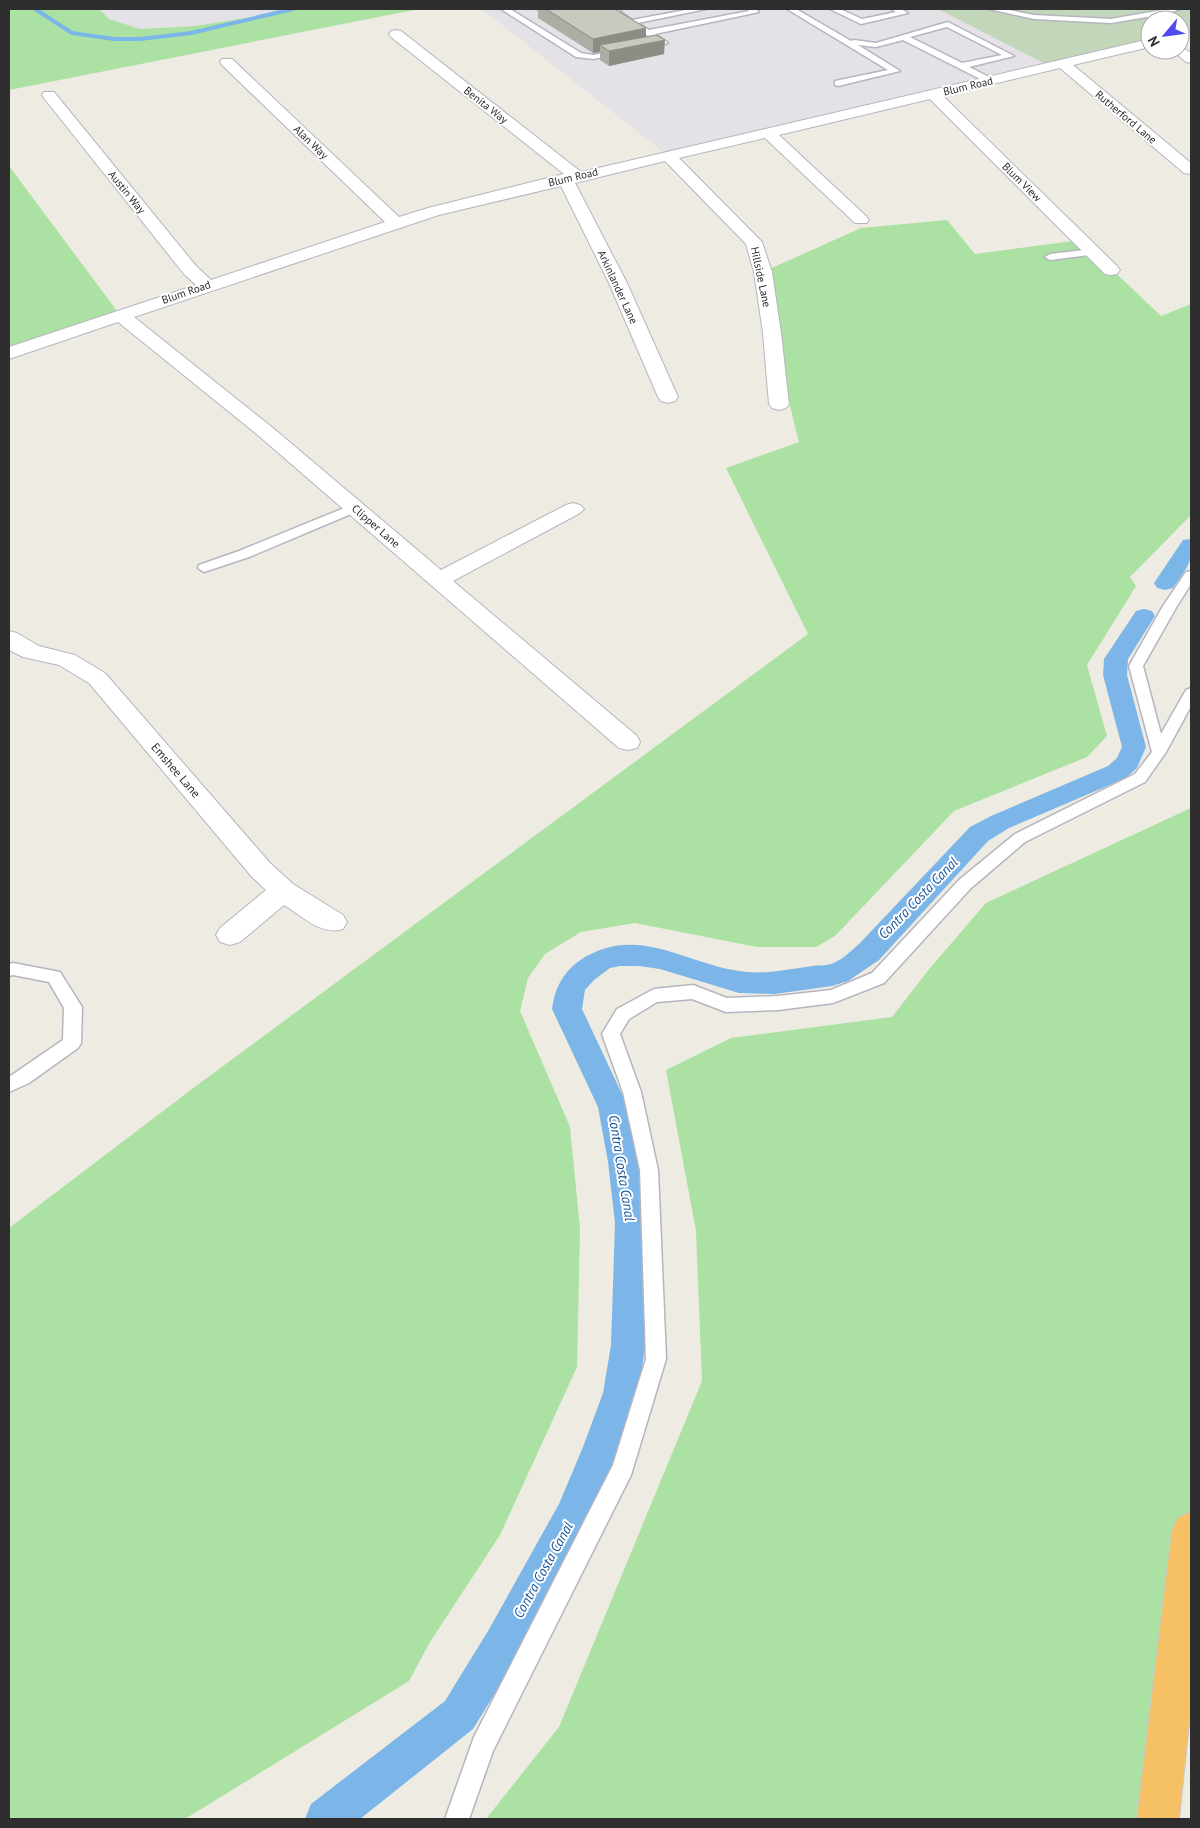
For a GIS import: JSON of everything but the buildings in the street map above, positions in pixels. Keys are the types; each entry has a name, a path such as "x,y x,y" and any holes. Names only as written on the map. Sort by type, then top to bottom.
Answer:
{"highway":[{"path":"1158,1819 1191,1531"}],"street":[{"name":"Benita Way","path":"396,34 570,177"},
{"name":"Blum Road","path":"9,353 207,285 396,223 471,201 1140,45"},
{"name":"Alan Way","path":"227,62 396,223"},
{"name":"Rutherford Lane","path":"1063,64 1190,170"},
{"name":"Blum View","path":"933,94 1110,270"},
{"name":"Austin Way","path":"49,95 190,270 207,285"},
{"path":"767,132 861,220"},
{"name":"Hillside Lane","path":"667,155 754,242 762,272 772,333 778,404"},
{"name":"Arkinlander Lane","path":"570,177 668,397"},
{"name":"Clipper Lane","path":"120,315 266,432 628,742"},
{"path":"438,580 573,509"},
{"name":"Emshee Lane","path":"9,638 18,646 39,655 66,660 97,678 261,870 283,891 333,922"},
{"path":"230,935 283,891"}],"lane":[{"path":"505,9 579,55 593,57 628,50"},
{"path":"618,9 612,10 664,43 646,46"},
{"path":"632,22 702,9"},
{"path":"648,33 756,12 752,9"},
{"path":"791,9 896,71 838,83"},
{"path":"834,9 861,22 904,13 895,9"},
{"path":"993,9 1034,17 1111,21 1140,16"},
{"path":"844,40 876,45 948,24 1010,56 962,66"},
{"path":"904,37 990,81"},
{"path":"1050,256 1093,252"},
{"path":"204,568 244,554 354,508"},
{"path":"1159,752 1136,666 1170,606 1191,575"},
{"path":"457,1819 483,1746 623,1468 656,1359 649,1170 632,1092 611,1034 623,1014 654,996 693,992 726,1005 778,1003 833,996 878,978 965,884 1020,838 1140,778 1159,752 1191,694"},
{"path":"9,970 13,969 54,977 73,1007 72,1043 23,1078 9,1085"}],"shaded area":[{"path":"99,9 290,9 194,26 140,29 109,19"},
{"path":"482,9 938,9 1051,67 667,155"}],"green space":[{"path":"9,9 99,9 109,19 140,29 195,26 290,9 419,9 9,90"},
{"path":"938,9 1191,9 1191,32 1190,10 1140,10 1140,45 1051,67"},
{"path":"9,166 120,315 9,353"},
{"path":"947,220 975,254 1081,240 1161,316 1191,304 1191,515 1130,577 1136,586 1087,665 1107,736 1087,757 954,811 835,936 816,947 757,947 635,923 581,932 545,954 528,978 520,1011 570,1127 580,1229 577,1367 500,1535 430,1642 409,1681 185,1819 9,1819 9,1228 196,1086 808,634 726,468 799,442 772,333 763,272 861,228"},
{"path":"1191,808 1191,1545 1160,1819 486,1819 559,1727 702,1381 696,1231 666,1070 731,1038 892,1017 930,968 986,903"}],"waterway":[{"path":"35,9 72,33 114,39 140,39 191,33 293,9"},
{"name":"Contra Costa Canal","path":"1165,583 1191,545"},
{"name":"Contra Costa Canal","path":"326,1819 459,1715 502,1645 572,1517 601,1448 621,1393 628,1345 631,1223 624,1162 613,1107 567,1009 568,998 576,980 601,960 620,955 639,955 660,959 720,978 748,983 775,982 828,975 838,973 850,966 869,952 979,834 1000,822 1117,772 1128,762 1134,747 1115,675 1116,659 1144,616"}]}
